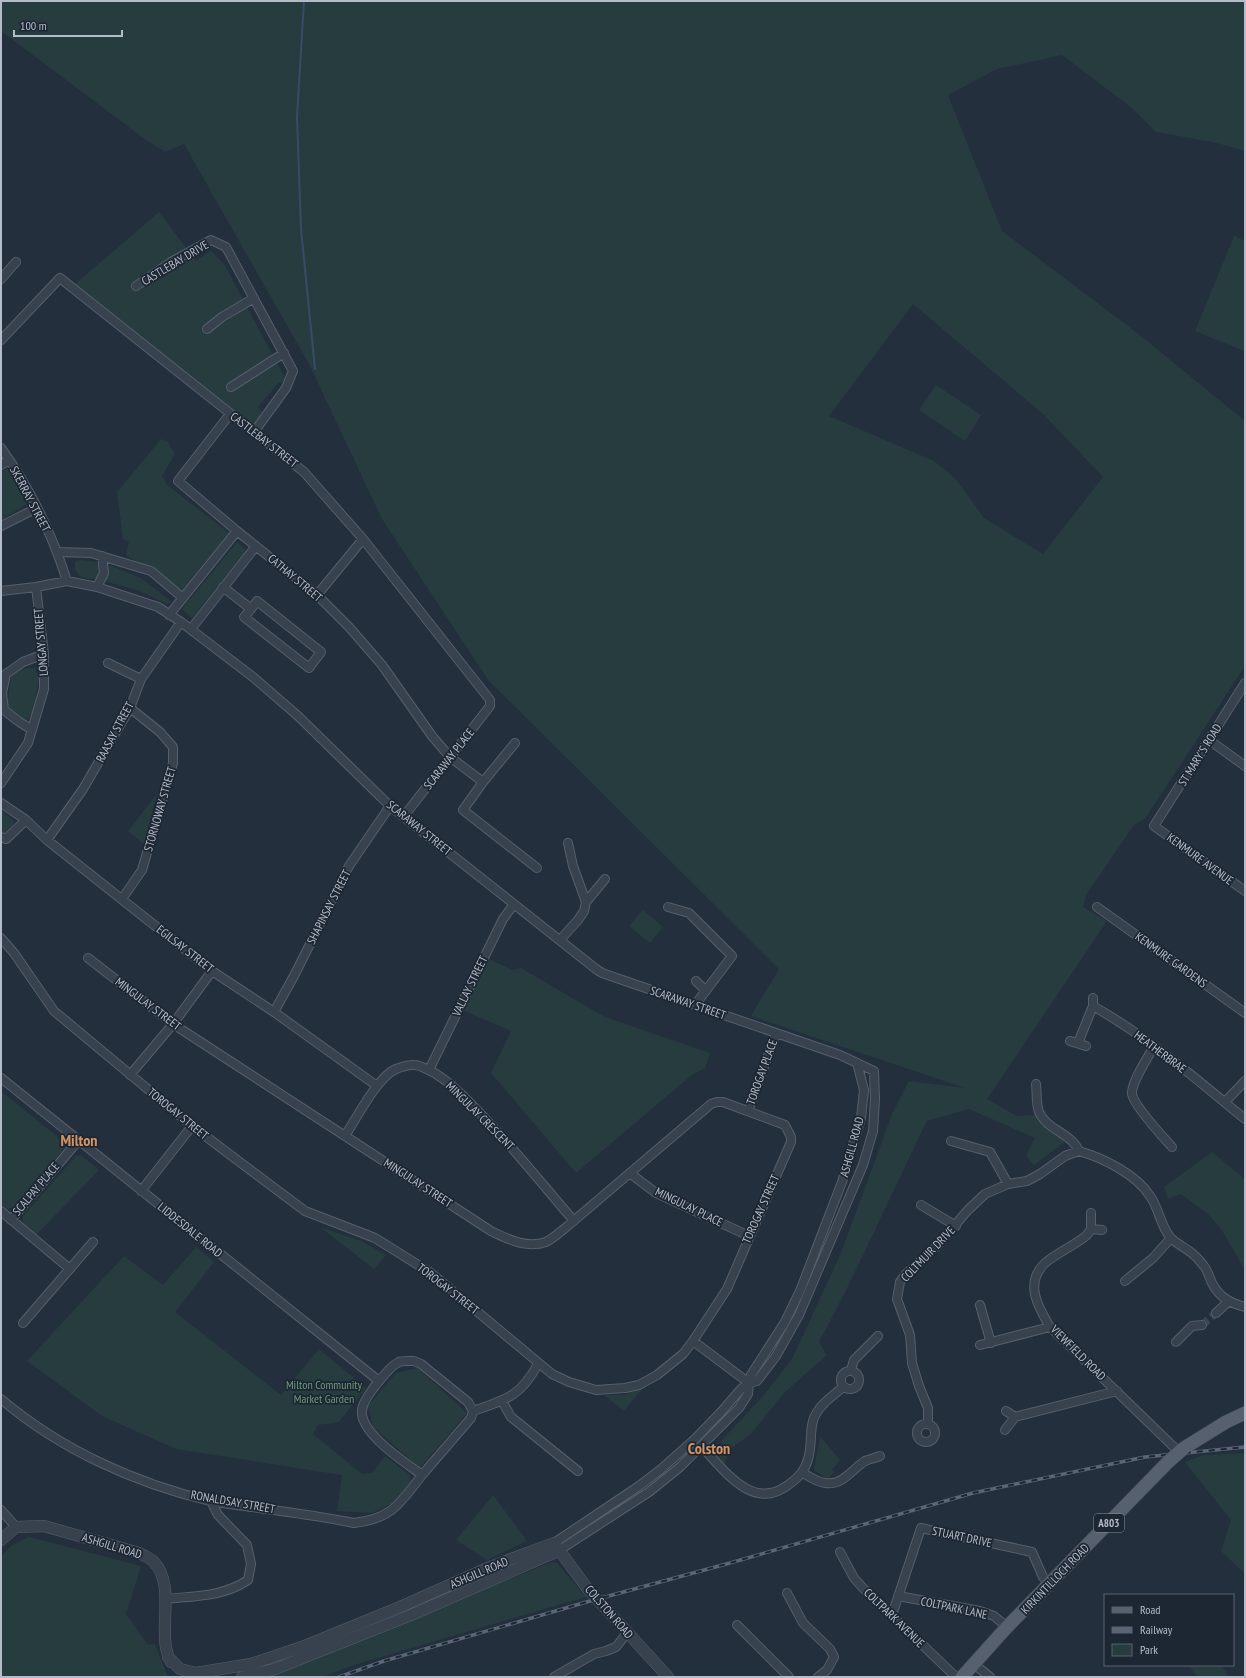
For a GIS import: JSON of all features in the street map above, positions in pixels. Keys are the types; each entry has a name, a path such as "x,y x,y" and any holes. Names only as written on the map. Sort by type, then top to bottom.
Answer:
{"main road":[{"name":"KIRKINTILLOCH ROAD","path":"962,1677 1007,1628 1180,1450 1226,1422 1245,1413"}],"street":[{"name":"CASTLEBAY DRIVE","path":"136,286 171,262 211,240 226,247 293,371 286,388 254,432"},
{"path":"1,279 16,262"},
{"name":"CASTLEBAY STREET","path":"1,340 60,278 304,472 363,539 490,700"},
{"path":"207,329 222,317 254,298"},
{"path":"231,387 284,353"},
{"name":"CATHAY STREET","path":"230,414 178,481 237,531 317,595 349,627 382,666 432,736 450,757 482,782"},
{"name":"SKERRAY STREET","path":"1,448 10,460 37,508 57,552 67,581"},
{"path":"1,465 10,460"},
{"path":"1,526 37,508"},
{"path":"169,615 237,531"},
{"path":"317,595 363,539"},
{"path":"191,629 256,546"},
{"path":"57,552 83,552 102,556 151,571 183,598"},
{"path":"97,587 104,573 102,556"},
{"name":"SCARAWAY STREET","path":"1,591 36,587 67,581 97,587 158,607 191,629 253,677 298,716 390,806 602,973 858,1063"},
{"name":"LONGAY STREET","path":"1,783 28,744 44,689 44,654 36,587"},
{"path":"223,587 251,609"},
{"path":"257,601 321,652 309,668 244,617 251,609 257,601"},
{"name":"RAASAY STREET","path":"47,840 83,789 130,708 141,679 181,622"},
{"path":"32,730 18,722 4,710 2,693 6,674 23,662 44,654"},
{"path":"108,663 141,679"},
{"name":"ST MARY'S ROAD","path":"1154,826 1245,683"},
{"name":"SCARAWAY PLACE","path":"404,816 490,706 490,700"},
{"name":"STORNOWAY STREET","path":"122,899 142,870 173,763 173,747 160,732 130,708"},
{"path":"1209,740 1245,766"},
{"path":"515,743 482,782 463,810 537,868"},
{"name":"EGILSAY STREET","path":"1,802 26,820 47,840 212,971 274,1012 377,1086"},
{"name":"SHAPINSAY STREET","path":"274,1012 295,974 349,866 390,806"},
{"path":"1,837 6,839 26,820"},
{"name":"KENMURE AVENUE","path":"1154,826 1245,892"},
{"path":"568,843 573,866 586,902"},
{"path":"560,940 578,920 584,911 586,902 605,879"},
{"name":"VALLAY STREET","path":"429,1070 503,919 514,904"},
{"path":"668,907 689,913 732,956 695,1005"},
{"name":"KENMURE GARDENS","path":"1097,907 1245,1013"},
{"name":"TOROGAY STREET","path":"1,938 14,953 54,1011 192,1126 305,1210 375,1238 431,1273 538,1364 552,1374 596,1390 625,1388 638,1385 657,1375 683,1354 727,1289 789,1147 791,1137 785,1125 748,1111"},
{"name":"MINGULAY STREET","path":"88,958 173,1024 491,1231 512,1241 531,1245 546,1241 574,1221 711,1104 723,1102 748,1111"},
{"path":"130,1075 173,1024 212,971"},
{"path":"696,981 706,991"},
{"name":"HEATHERBRAE","path":"1086,1046 1074,1042 1093,1002 1154,1046 1245,1119"},
{"name":"TOROGAY PLACE","path":"748,1111 776,1034"},
{"path":"1154,1046 1134,1083 1132,1094 1136,1104 1171,1143"},
{"name":"ASHGILL ROAD","path":"168,1657 180,1669 196,1673 251,1664 302,1647 400,1607 490,1567 556,1547 660,1470 695,1439 722,1412 741,1389 749,1383 757,1381 768,1367 799,1316 863,1165 872,1131 875,1099 874,1071 858,1063"},
{"name":"ASHGILL ROAD","path":"242,1677 282,1666 411,1615 556,1547 649,1492 702,1447 739,1408 748,1394 751,1375 786,1322 800,1291 842,1182 861,1118 864,1090 858,1063"},
{"name":"MINGULAY CRESCENT","path":"345,1136 377,1086 394,1070 410,1065 421,1066 452,1084 496,1129 574,1221"},
{"name":"LIDDESDALE ROAD","path":"1,1078 379,1381"},
{"path":"1225,1102 1245,1081"},
{"path":"1036,1084 1039,1112 1051,1127 1075,1143 1079,1151 1097,1156 1136,1181 1150,1195 1165,1230 1171,1238 1195,1255 1206,1269 1213,1284 1222,1297 1245,1307"},
{"path":"141,1191 192,1126"},
{"name":"SCALPAY PLACE","path":"11,1220 78,1141"},
{"path":"951,1141 990,1152 1008,1184"},
{"name":"COLTMUIR DRIVE","path":"928,1424 928,1408 912,1363 910,1335 897,1299 900,1282 905,1275 937,1246 956,1226 968,1210 985,1194 1008,1184 1027,1180 1040,1174 1065,1156 1079,1151"},
{"name":"MINGULAY PLACE","path":"630,1174 656,1193 749,1236"},
{"path":"921,1205 956,1226"},
{"path":"1,1211 70,1269"},
{"path":"1091,1213 1091,1229 1102,1230"},
{"name":"VIEWFIELD ROAD","path":"1091,1229 1084,1238 1045,1263 1036,1276 1034,1286 1035,1296 1040,1310 1050,1327 1180,1450"},
{"path":"1125,1281 1152,1258 1171,1238"},
{"path":"23,1323 93,1242"},
{"path":"1216,1313 1229,1301"},
{"path":"980,1305 991,1343"},
{"path":"1176,1342 1192,1326 1202,1325"},
{"path":"980,1346 1050,1327"},
{"path":"851,1370 854,1360 878,1336"},
{"path":"693,1341 749,1383"},
{"path":"414,1361 468,1402 473,1411 471,1418 422,1476 379,1441 364,1422 362,1410 364,1401 379,1381 399,1362 414,1361"},
{"path":"473,1411 502,1402 524,1387 538,1364"},
{"path":"851,1370 857,1373 859,1382 853,1389 844,1387 841,1382 842,1376 846,1371 851,1370"},
{"path":"702,1447 735,1482 743,1488 753,1492 764,1493 783,1489 803,1473 809,1458 813,1420 817,1411 844,1387"},
{"path":"1005,1430 1015,1417 1117,1391"},
{"name":"RONALDSAY STREET","path":"1,1399 39,1429 67,1446 114,1469 162,1487 211,1501 354,1522 370,1521 389,1513 422,1476"},
{"path":"502,1402 511,1418 578,1471"},
{"path":"1006,1411 1015,1417"},
{"path":"803,1473 826,1484 834,1483 845,1478 866,1461 880,1456"},
{"path":"165,1599 215,1594 236,1588 248,1580 251,1564 247,1545 218,1515 211,1501"},
{"path":"1,1510 16,1528 1,1540"},
{"name":"ASHGILL ROAD","path":"16,1528 44,1526 140,1553 152,1561 161,1573 165,1587 168,1657 178,1675 182,1677"},
{"name":"STUART DRIVE","path":"892,1615 921,1528 1032,1552 1043,1577 1050,1585"},
{"name":"COLSTON ROAD","path":"556,1547 587,1588 663,1676"},
{"name":"COLTPARK AVENUE","path":"840,1552 854,1578 956,1677"},
{"path":"787,1593 803,1623 830,1649 834,1657 827,1670 818,1677"},
{"name":"COLTPARK LANE","path":"898,1596 980,1611 994,1616 1007,1628"},
{"path":"737,1625 789,1677"},
{"path":"554,1677 594,1654 616,1647 627,1633"},
{"path":"974,1664 990,1677"}],"green space":[{"path":"1,1 1245,1 1245,151 1213,142 1156,132 1132,108 1062,55 997,69 948,95 1002,231 1136,332 1245,421 1245,666 1145,819 1134,825 1086,895 1083,907 1107,921 987,1099 1017,1116 1037,1115 1065,1142 1034,1165 1026,1156 1035,1138 969,1109 927,1121 861,1260 819,1342 827,1355 785,1392 750,1435 731,1448 724,1465 718,1458 722,1440 764,1395 792,1359 841,1253 892,1114 909,1081 965,1088 751,1016 779,969 489,681 382,519 309,364 184,144 165,152 146,140 1,31","holes":["913,304 1043,414 1103,477 1043,554 984,518 955,478 934,461 829,416"]},
{"path":"159,212 196,261 211,251 224,264 286,380 282,383 279,382 258,407 263,412 254,425 124,326 74,285"},
{"path":"1234,236 1245,241 1244,351 1195,331"},
{"path":"936,385 981,415 965,441 919,410"},
{"path":"161,439 168,442 175,454 162,476 166,484 229,533 182,590 126,555 129,542 123,539 117,492"},
{"path":"7,468 19,483 27,504 1,520 1,472"},
{"path":"237,542 246,551 192,618 182,609"},
{"path":"80,560 96,562 100,568 101,575 94,579 81,577 75,570 75,562"},
{"path":"106,564 141,578 172,602 167,604 137,590 104,581 109,573"},
{"path":"35,668 39,678 33,714 26,721 18,718 7,708 11,677 21,669"},
{"path":"157,794 144,844 128,831"},
{"path":"1,810 15,822 7,834 1,834"},
{"path":"643,910 663,927 650,943 629,926"},
{"path":"487,958 512,970 521,968 605,1017 710,1053 705,1068 693,1074 576,1173 491,1073 511,1031 462,1010"},
{"path":"1,1091 64,1142 66,1147 13,1208 7,1209 1,1204"},
{"path":"1212,1152 1245,1179 1245,1270 1221,1229 1209,1215 1181,1194 1168,1199 1164,1187"},
{"path":"81,1155 99,1170 36,1235 23,1224 23,1216 76,1156"},
{"path":"320,1227 361,1241 386,1255 374,1269"},
{"name":"Milton Community Market Garden","path":"196,1247 214,1262 175,1312 281,1395 319,1349 366,1388 339,1422 318,1425 313,1434 362,1474 372,1473 385,1456 410,1475 411,1483 391,1504 372,1513 337,1511 342,1475 176,1449 102,1416 27,1361 124,1256 163,1285"},
{"path":"417,1368 467,1413 420,1468 373,1427 368,1406 396,1373"},
{"path":"643,1388 624,1411 604,1395 623,1395"},
{"path":"820,1436 840,1460 832,1470 834,1472 829,1478 824,1477 814,1470"},
{"path":"1245,1453 1245,1574 1221,1551 1231,1520 1185,1462 1203,1455"},
{"path":"493,1495 527,1541 487,1560 456,1540"},
{"path":"29,1537 141,1566 126,1614 148,1645 155,1644 167,1675 170,1677 1,1677 1,1557 11,1546"},
{"path":"552,1562 557,1563 586,1597 354,1665 323,1677 261,1677"},
{"path":"1189,1666 1222,1666 1229,1677 1198,1677"}],"waterway":[{"path":"304,1 297,117 301,229 315,369"}],"tunnel":[{"path":"1202,1325 1216,1313"}],"railway":[{"path":"339,1677 384,1661 583,1603 730,1563 973,1493 1145,1457 1245,1447"}],"district":[{"name":"Milton","path":"79,1140"},
{"name":"Colston","path":"709,1448"}]}
